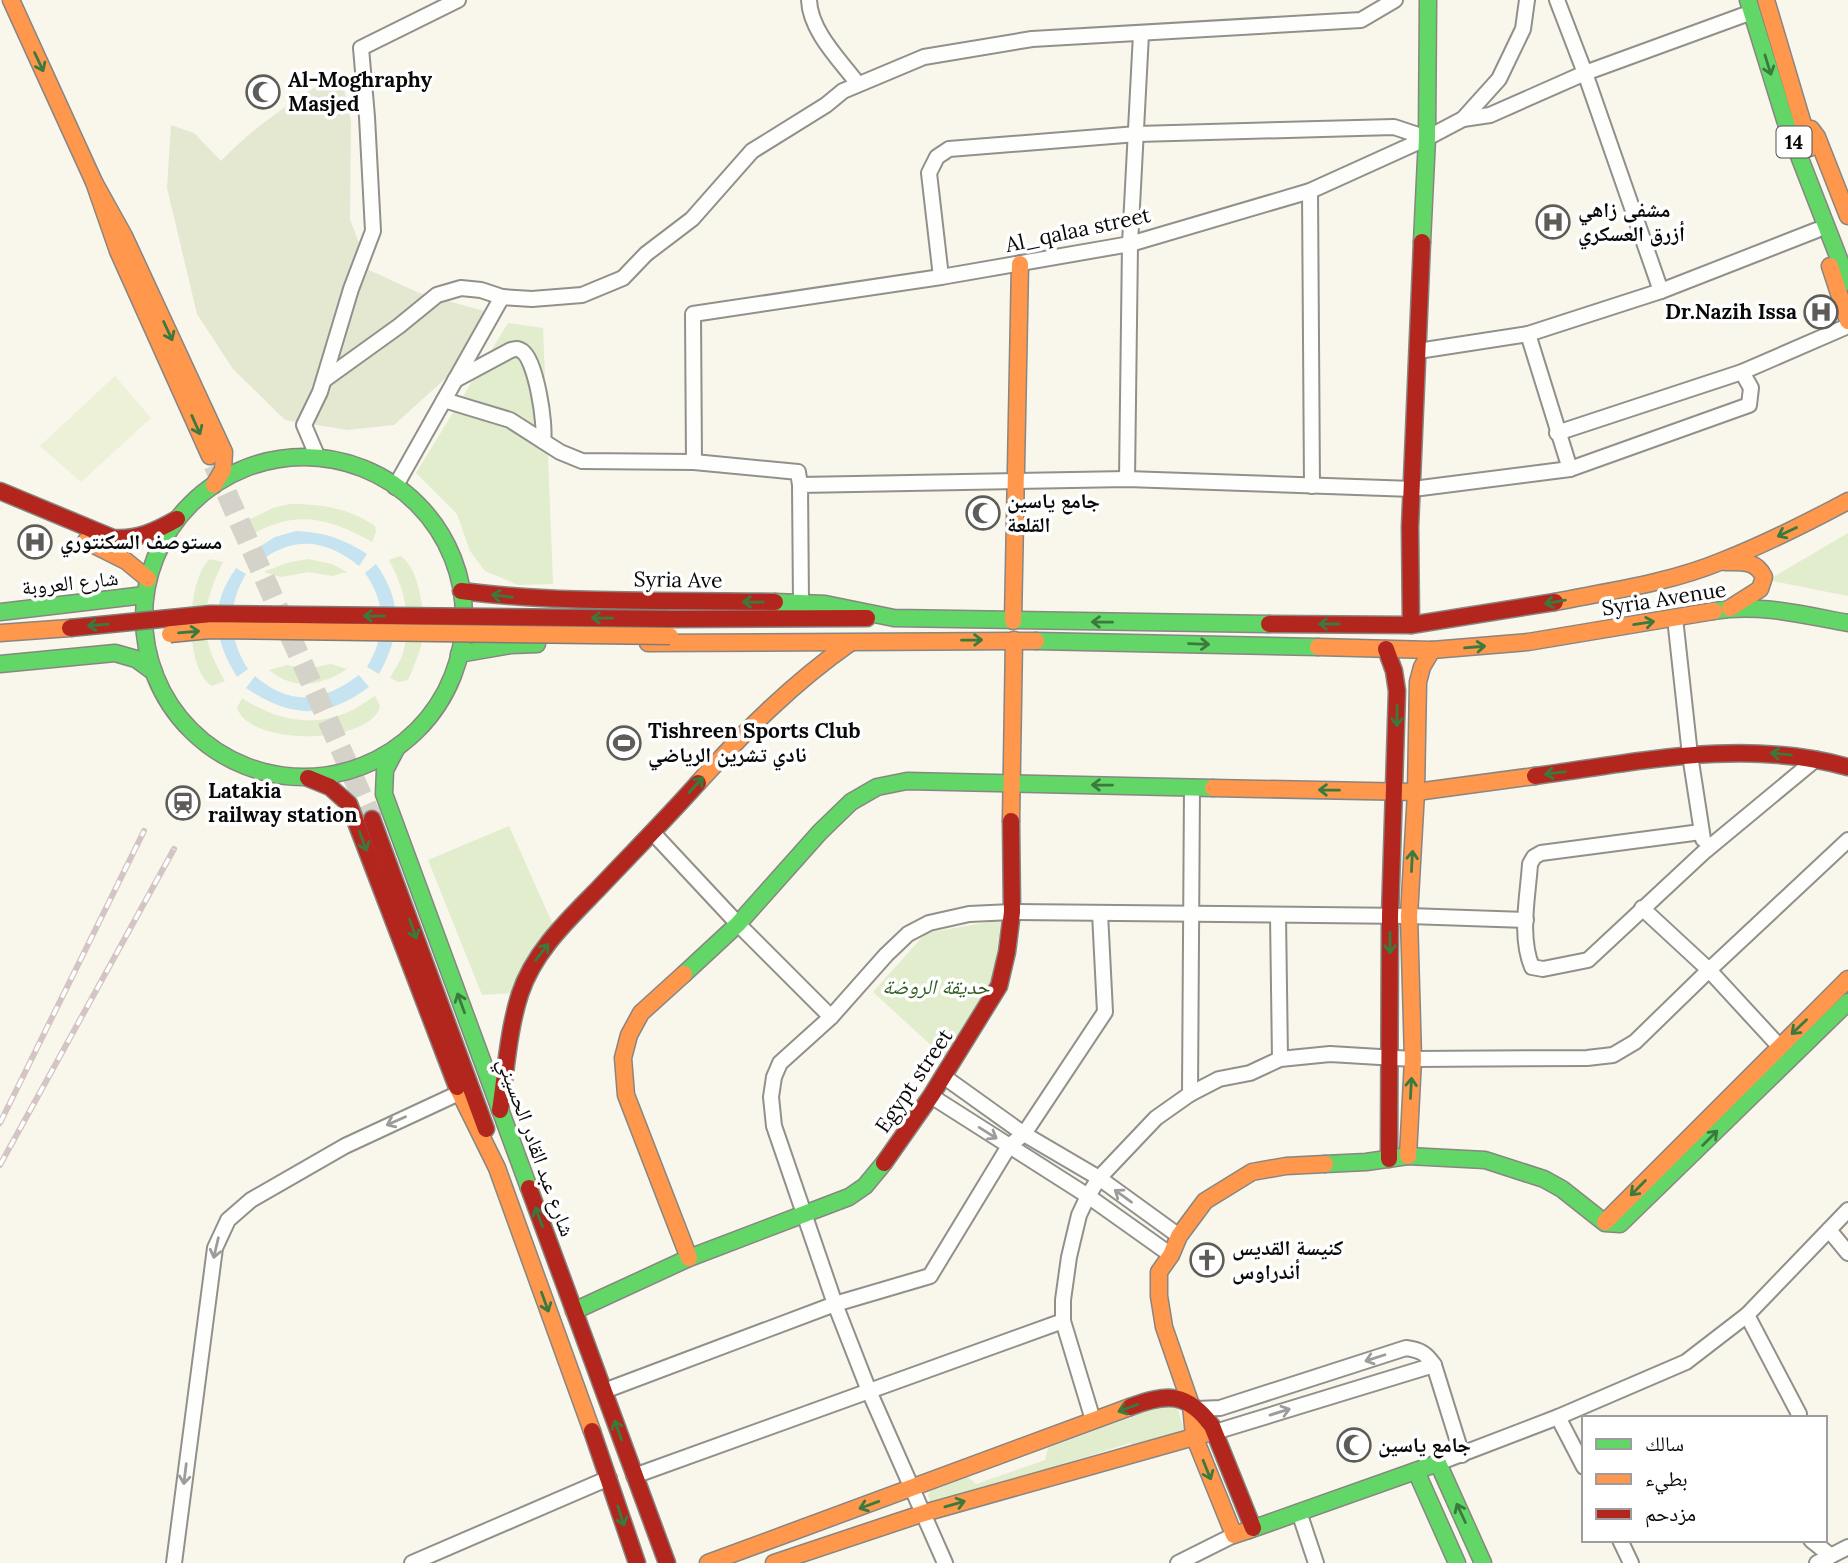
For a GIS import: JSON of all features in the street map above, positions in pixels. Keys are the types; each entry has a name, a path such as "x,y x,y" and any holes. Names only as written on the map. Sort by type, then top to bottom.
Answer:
{"main road":[{"path":"11,0 94,182 124,236 224,452 226,465 214,485"},
{"path":"1411,625 1410,527 1427,138 1428,0"},
{"name":"14","path":"1766,0 1793,118 1817,168 1848,245"},
{"name":"14","path":"1750,6 1793,118 1848,282"},
{"path":"1848,216 1817,137 1793,118 1788,144 1848,321"},
{"path":"94,182 118,251 210,456"},
{"path":"1013,621 1020,264"},
{"path":"0,664 115,653 131,656 144,662 153,672 174,710 188,727 222,754 262,772 321,776 370,763 398,747 420,728 437,705 450,681 459,654 463,622 461,591 456,570 439,532 412,500 396,487 358,467 318,458 297,457 256,464 236,472 195,499 177,519 155,558 145,595 144,621 153,672"},
{"path":"0,491 113,538 127,540 142,537 177,519"},
{"name":"Syria Avenue","path":"894,618 1411,625 1646,585 1721,562 1841,505 1848,495"},
{"path":"0,506 102,548 126,561 148,579"},
{"path":"1721,562 1753,563 1758,566 1763,577 1760,589 1730,608"},
{"name":"Syria Ave","path":"461,591 553,599 801,602 894,618"},
{"name":"شارع العروبة","path":"0,612 145,595"},
{"name":"Syria Avenue","path":"903,641 1014,640 1432,650 1528,642 1730,608 1782,611 1848,622"},
{"path":"0,648 211,614 670,619 894,618"},
{"path":"0,633 71,635 210,630 670,636 825,635 903,641"},
{"name":"Egypt street","path":"574,1311 689,1258 840,1201 864,1186 878,1172 931,1096 999,986 1007,952 1012,912 1014,640"},
{"path":"459,654 511,645 574,643 903,641"},
{"path":"500,1110 512,1028 520,994 532,966 558,931 653,833 758,717 811,670 850,643"},
{"path":"1386,649 1394,671 1397,691 1396,791 1390,916 1390,1159"},
{"path":"1408,1156 1413,1059 1409,916 1416,792 1418,682 1422,667 1432,650"},
{"name":"شارع عبد القادر الحسيني","path":"398,747 374,787 500,1110 667,1563"},
{"path":"689,1258 626,1095 623,1058 629,1035 641,1013 738,924 820,832 851,802 868,791 897,782 1416,792 1690,755 1753,751 1815,759 1848,767"},
{"name":"شارع عبد القادر الحسيني","path":"305,777 328,785 349,804 458,1093 497,1168 637,1563"},
{"path":"349,804 350,791 354,785 374,787"},
{"path":"372,819 473,1091 497,1168"},
{"path":"1605,1222 1848,979"},
{"path":"1483,1563 1438,1463 1234,1535 1194,1436 1191,1421 1194,1407 1164,1327 1159,1296 1159,1272 1171,1255 1179,1236 1205,1201 1252,1172 1286,1166 1408,1156 1485,1160 1525,1171 1562,1189 1605,1222 1620,1224 1848,1002"},
{"path":"708,1563 1163,1396 1174,1396 1208,1419 1253,1528"},
{"path":"774,1563 813,1556 924,1513 1215,1432"},
{"path":"1416,1471 1457,1563"}],"street":[{"path":"318,458 304,425 320,392 351,289 373,231 360,48 458,0"},
{"path":"809,0 810,13 825,41 858,84"},
{"path":"324,380 437,295 461,288 502,297 532,299 582,295 623,278 646,254 692,219 752,151 858,84 924,57 1032,39 1361,20 1395,0"},
{"name":"Al_qalaa street","path":"694,462 693,314 941,277 1130,244 1310,191 1463,119 1499,79 1523,29 1527,0"},
{"path":"1557,0 1661,291"},
{"path":"1463,119 1490,115 1750,6"},
{"path":"1127,480 1130,244 1141,34"},
{"path":"941,277 929,173 937,157 949,149 1137,134 1394,127 1427,138"},
{"path":"1310,191 1312,486"},
{"path":"1418,351 1528,334 1661,291 1817,230"},
{"path":"396,487 502,297"},
{"path":"1557,433 1742,372 1848,326"},
{"path":"1528,334 1570,469"},
{"path":"454,381 511,350 524,352 530,362 543,416 543,441"},
{"path":"800,485 1127,480 1413,489 1570,469 1749,405 1751,388 1742,372"},
{"path":"444,400 510,420 582,461 694,462 798,472 801,602"},
{"path":"1675,618 1690,755 1704,850"},
{"path":"1702,832 1541,853 1534,857 1530,864 1526,920 1526,954 1532,967 1543,969 1588,960 1704,850 1815,759"},
{"path":"1190,1094 1192,787"},
{"path":"653,833 738,924 831,1017"},
{"path":"1093,1420 1063,1321 1069,1257 1079,1215 1099,1178 1156,1118 1190,1094 1219,1079 1250,1073 1280,1059 1330,1054 1413,1059 1587,1058 1613,1055 1635,1042 1848,840"},
{"path":"1642,908 1709,970 1779,1046"},
{"path":"945,1563 869,1391 803,1215 774,1126 771,1107 772,1087 780,1063 831,1017 886,954 908,934 929,923 969,914 1012,912 1409,916 1526,920"},
{"path":"604,1391 835,1304 930,1276 1009,1146 1024,1134 1105,1012 1100,913"},
{"path":"1278,915 1280,1059"},
{"path":"943,1076 1024,1134 1099,1178 1179,1236"},
{"path":"174,1563 215,1248 222,1229 243,1206 307,1167 383,1127 458,1093"},
{"path":"931,1096 1088,1196 1171,1255"},
{"path":"1438,1463 1558,1417 1686,1362 1747,1315 1848,1210"},
{"path":"1829,1230 1848,1254"},
{"path":"1747,1315 1799,1416"},
{"path":"634,1476 1063,1321"},
{"path":"1194,1407 1220,1408 1406,1348 1418,1349 1427,1354 1434,1366 1462,1455"},
{"path":"1215,1432 1434,1366"},
{"path":"1558,1417 1582,1463"},
{"path":"412,1563 609,1478"},
{"path":"1299,1512 1317,1563"},
{"path":"1178,1563 1200,1559 1234,1535"},
{"path":"1621,1542 1631,1563"},
{"path":"1814,1542 1832,1556"},
{"path":"1817,1563 1848,1547"}],"green space":[{"path":"340,71 351,121 350,219 369,270 419,293 495,314 457,368 394,425 348,430 285,420 233,369 197,314 167,188 171,125 194,133 221,161 263,124"},
{"path":"508,323 543,328 553,584 518,585 485,571 470,551 457,514 416,473"},
{"path":"115,376 151,418 81,482 40,446"},
{"path":"290,504 324,506 345,511 375,526 376,532 372,542 336,525 304,519 272,525 238,543 235,529 238,525 273,508"},
{"path":"1848,533 1848,596 1768,580"},
{"path":"400,556 412,570 420,593 424,629 408,680 399,682 390,678 403,653 407,617 403,593 389,560"},
{"path":"210,559 223,562 206,608 206,635 225,681 212,686 196,662 192,624 196,585"},
{"path":"308,559 332,564 347,572 332,576 309,572 281,577 264,572 286,563"},
{"path":"331,664 347,669 327,679 308,684 288,681 269,670 287,665 307,669"},
{"path":"375,696 380,706 372,719 356,728 335,734 286,735 264,730 247,721 237,708 242,698 279,716 319,720 346,713"},
{"path":"509,826 558,936 513,993 482,995 428,860"},
{"name":"حديقة الروضة","path":"1001,920 994,977 944,1057 873,992 926,933"},
{"path":"1166,1404 1177,1407 1184,1429 1137,1448 1130,1443 932,1505 928,1495 931,1491 968,1477 976,1484 1045,1460 1048,1448"}],"water":[{"path":"296,531 333,537 367,554 359,566 346,556 319,545 294,545 281,549 254,566 245,556 275,537"},
{"path":"376,564 391,592 396,619 392,646 379,674 367,667 381,632 377,596 365,573"},
{"path":"236,568 246,574 235,598 232,622 241,657 248,669 237,677 223,649 217,622 221,596"},
{"path":"359,675 369,687 353,698 322,710 293,710 262,698 246,688 255,676 281,693 307,697 333,691"}],"tunnel":[{"path":"214,465 372,819"}],"railway":[{"path":"0,1123 144,831"},
{"path":"0,1165 174,849"}],"traffic: fast":[{"path":"1422,242 1427,138 1428,0"},
{"path":"1748,0 1785,120 1848,282"},
{"path":"304,457 335,460 365,470 393,484 417,504 437,528 451,556 461,586 464,617 461,648 451,678 437,706 417,730 393,750 365,764 335,774 304,777 273,774 243,764 215,750 191,730 171,706 157,678 147,648 144,617 147,586 157,556 171,528 191,504 215,484 243,470 273,460 304,457"},
{"path":"0,612 145,595"},
{"path":"775,602 825,604 894,618 1269,624"},
{"path":"1714,611 1765,609 1848,623"},
{"path":"1036,641 1318,647"},
{"path":"459,654 511,645 537,644"},
{"path":"0,664 115,653 136,659 154,672"},
{"path":"396,749 385,770 384,794 529,1188"},
{"path":"684,974 738,924 820,832 851,802 877,787 907,781 1213,788"},
{"path":"1325,1164 1408,1156 1485,1160 1544,1179 1562,1189 1605,1223 1620,1224 1848,1002"},
{"path":"574,1311 689,1258 849,1197 865,1186 884,1163"},
{"path":"1249,1530 1438,1463 1483,1563"},
{"path":"1416,1471 1457,1563"}],"traffic: slow":[{"path":"11,0 94,182 118,251 210,456"},
{"path":"1766,0 1810,148"},
{"path":"1811,129 1817,137 1848,216"},
{"path":"94,182 124,236 224,452 223,470 214,485"},
{"path":"1013,621 1020,264"},
{"path":"1830,266 1848,321"},
{"path":"1555,602 1640,586 1702,569 1770,540 1848,501"},
{"path":"86,541 126,561 148,579"},
{"path":"1725,562 1753,565 1764,577 1760,589 1730,608"},
{"path":"1318,647 1432,650 1528,642 1714,611"},
{"path":"0,633 70,628"},
{"path":"170,634 210,630 670,636"},
{"path":"1011,821 1014,640"},
{"path":"648,643 1036,641"},
{"path":"698,783 770,708 850,643"},
{"path":"1408,1156 1413,1059 1409,916 1416,792 1418,682 1422,667 1432,650"},
{"path":"1213,788 1416,792 1535,776"},
{"path":"684,974 641,1013 629,1035 623,1058 626,1095 689,1258"},
{"path":"1605,1222 1848,979"},
{"path":"457,1087 497,1168 592,1431"},
{"path":"1249,1530 1234,1535 1194,1436 1191,1405 1164,1327 1159,1296 1159,1272 1171,1255 1179,1236 1205,1201 1252,1172 1286,1166 1325,1164"},
{"path":"708,1563 1130,1407"},
{"path":"774,1563 924,1513 1208,1433"}],"traffic: jam":[{"path":"1411,625 1410,527 1422,242"},
{"path":"0,491 113,538 146,534 177,519"},
{"path":"461,591 579,600 775,602"},
{"path":"1269,624 1411,625 1555,602"},
{"path":"70,628 211,614 670,619"},
{"path":"670,619 867,618"},
{"path":"1386,649 1394,671 1397,691 1390,916 1389,1159"},
{"path":"1535,776 1652,759 1731,753 1809,758 1848,767"},
{"path":"308,778 330,787 349,804 457,1087"},
{"path":"500,1110 516,1008 526,978 534,964 565,924 698,783"},
{"path":"372,819 486,1129"},
{"path":"884,1163 931,1096 999,986 1012,912 1011,821"},
{"path":"529,1188 667,1563"},
{"path":"1130,1407 1155,1399 1176,1398 1185,1401 1203,1415 1212,1426 1253,1528"},
{"path":"592,1431 637,1563"}],"place":[{"name":"Al-Moghraphy Masjed","path":"263,92"},
{"name":"مشفى زاهي أزرق العسكري","path":"1553,222"},
{"name":"Dr.Nazih Issa","path":"1821,312"},
{"name":"جامع ياسين القلعة","path":"983,513"},
{"name":"مستوصف السكنتوري","path":"35,542"},
{"name":"Tishreen Sports Club نادي تشرين الرياضي","path":"624,743"},
{"name":"Latakia railway station","path":"183,803"},
{"name":"كنيسة القديس أندراوس","path":"1207,1260"},
{"name":"جامع ياسين","path":"1354,1445"}]}
